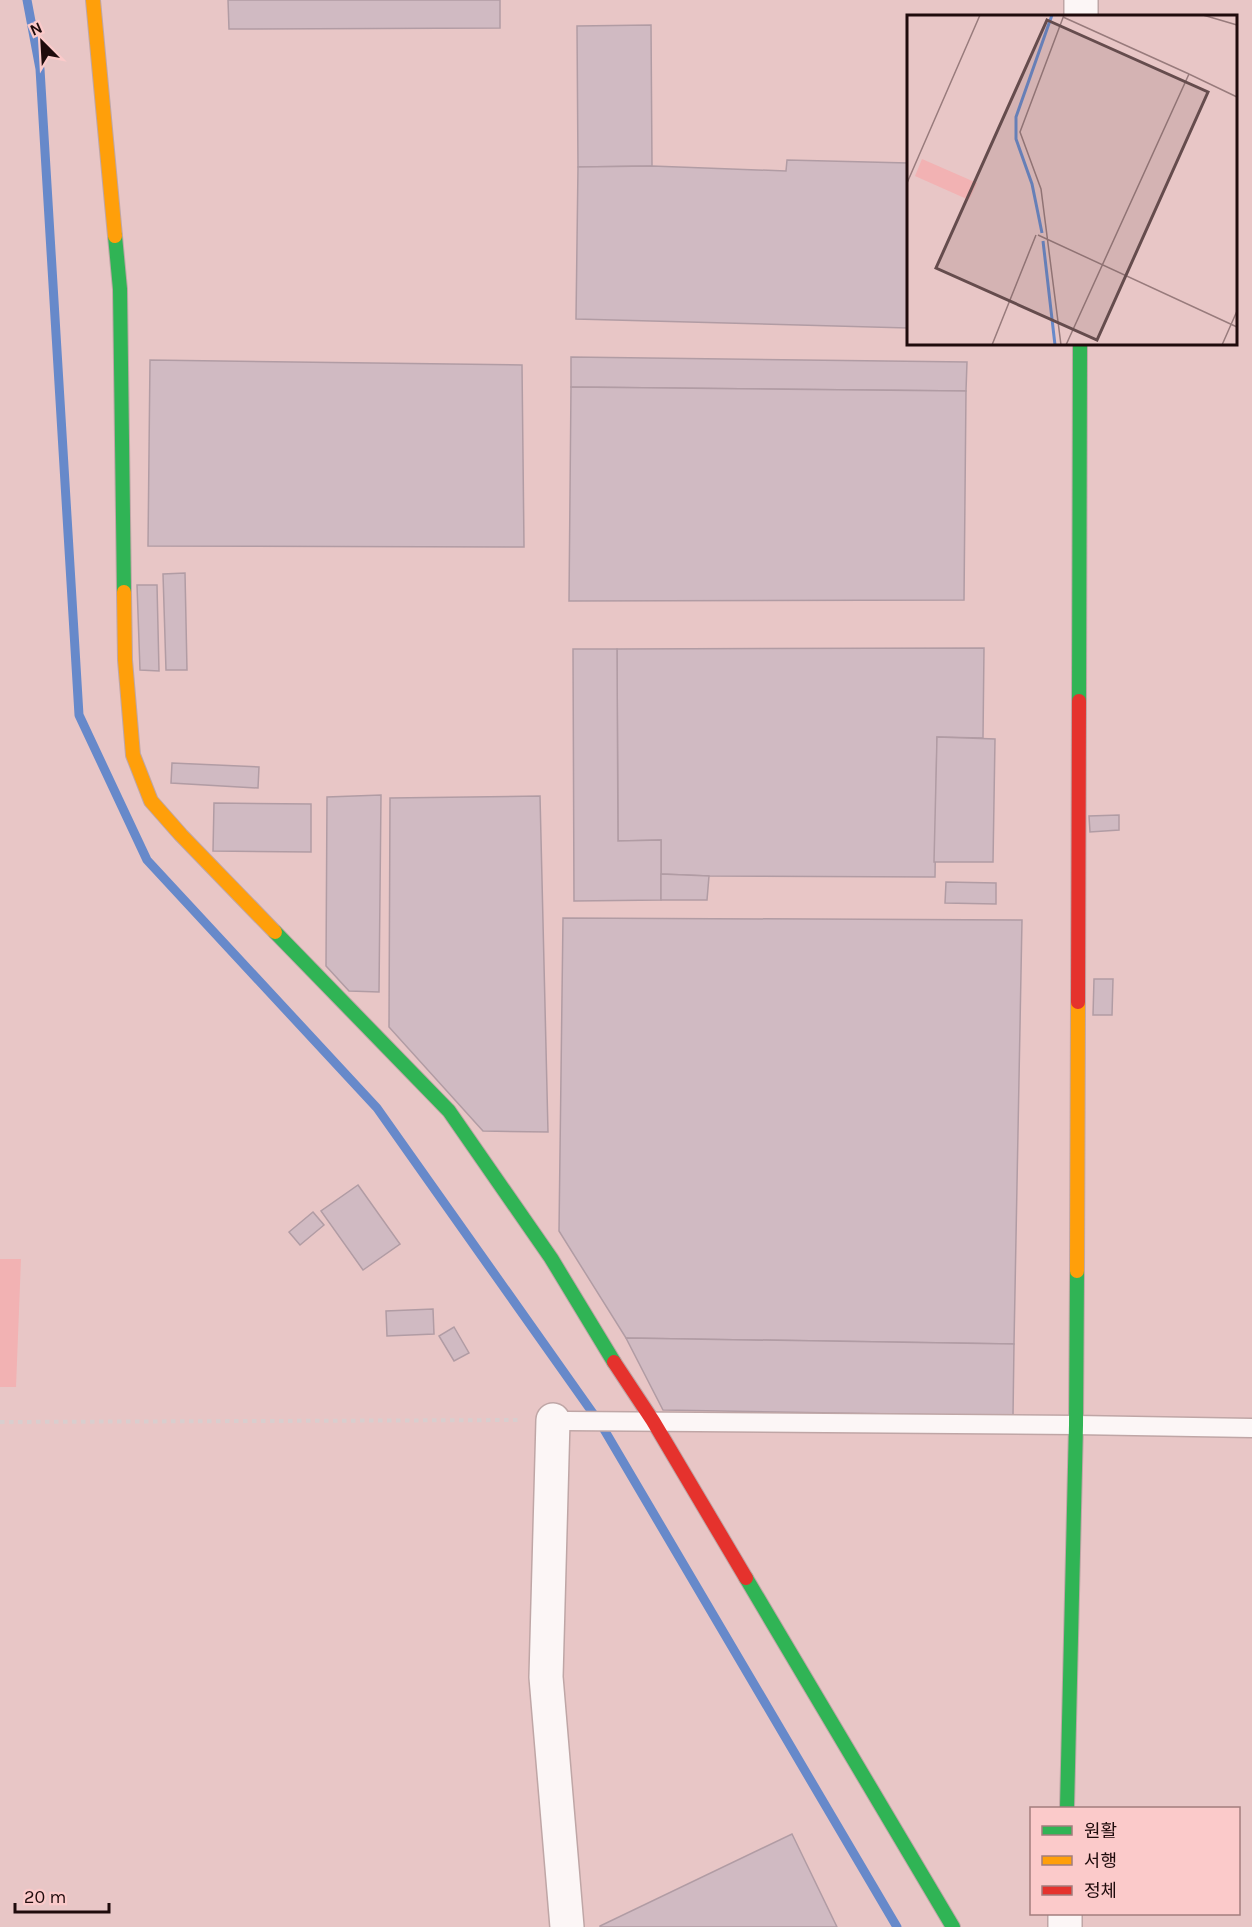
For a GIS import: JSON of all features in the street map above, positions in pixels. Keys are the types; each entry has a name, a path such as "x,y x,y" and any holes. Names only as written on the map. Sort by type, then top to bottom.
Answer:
{"street":[{"path":"93,0 120,289 125,660 133,755 151,801 180,836 449,1111 551,1258 653,1421 953,1927"},
{"path":"1067,1807 1076,1425 1080,345"},
{"path":"560,1420 546,1677 567,1927"}],"lane":[{"path":"560,1420 1252,1428"}],"path":[{"path":"0,1422 560,1420"}],"shaded area":[{"path":"0,1259 21,1259 16,1387 0,1387"}],"building":[{"path":"228,0 500,0 500,28 229,29"},
{"path":"651,25 652,166 578,167 577,26"},
{"path":"787,160 907,163 907,328 576,319 578,167 652,166 786,171"},
{"path":"571,357 967,362 966,391 571,387"},
{"path":"150,360 522,365 524,547 148,546"},
{"path":"571,387 966,391 964,600 569,601"},
{"path":"185,573 187,670 166,670 163,574"},
{"path":"137,585 157,585 159,671 140,670"},
{"path":"984,648 983,738 937,737 935,877 661,874 661,840 618,841 617,649"},
{"path":"573,649 617,649 618,841 661,840 661,900 574,901"},
{"path":"937,737 995,739 993,862 934,862"},
{"path":"172,763 259,767 258,788 171,783"},
{"path":"381,795 379,992 349,991 326,966 327,797"},
{"path":"540,796 548,1132 483,1131 389,1027 390,798"},
{"path":"214,803 311,804 311,852 213,851"},
{"path":"1119,815 1119,830 1090,832 1089,816"},
{"path":"661,874 709,876 707,900 661,900"},
{"path":"946,882 996,883 996,904 945,903"},
{"path":"563,918 1022,920 1014,1344 626,1338 559,1231"},
{"path":"1094,979 1113,979 1112,1015 1093,1015"},
{"path":"358,1185 400,1244 363,1270 321,1211"},
{"path":"313,1212 324,1225 300,1245 289,1232"},
{"path":"433,1309 434,1334 387,1336 386,1311"},
{"path":"454,1327 469,1353 454,1361 439,1336"},
{"path":"626,1338 1014,1344 1013,1416 663,1410"},
{"path":"792,1834 837,1927 600,1927 600,1926"}],"waterway":[{"path":"27,0 40,69 79,715 147,860 377,1108 602,1426 897,1927"}],"traffic: fast":[{"path":"115,236 120,289 124,592"},
{"path":"1079,701 1080,345"},
{"path":"275,932 449,1111 551,1258 614,1362"},
{"path":"1067,1807 1076,1425 1077,1271"},
{"path":"746,1578 953,1927"}],"traffic: slow":[{"path":"93,0 115,236"},
{"path":"124,592 125,660 133,755 151,801 275,932"},
{"path":"1077,1271 1078,1002"}],"traffic: jam":[{"path":"1078,1002 1079,701"},
{"path":"614,1362 653,1421 746,1578"}]}
